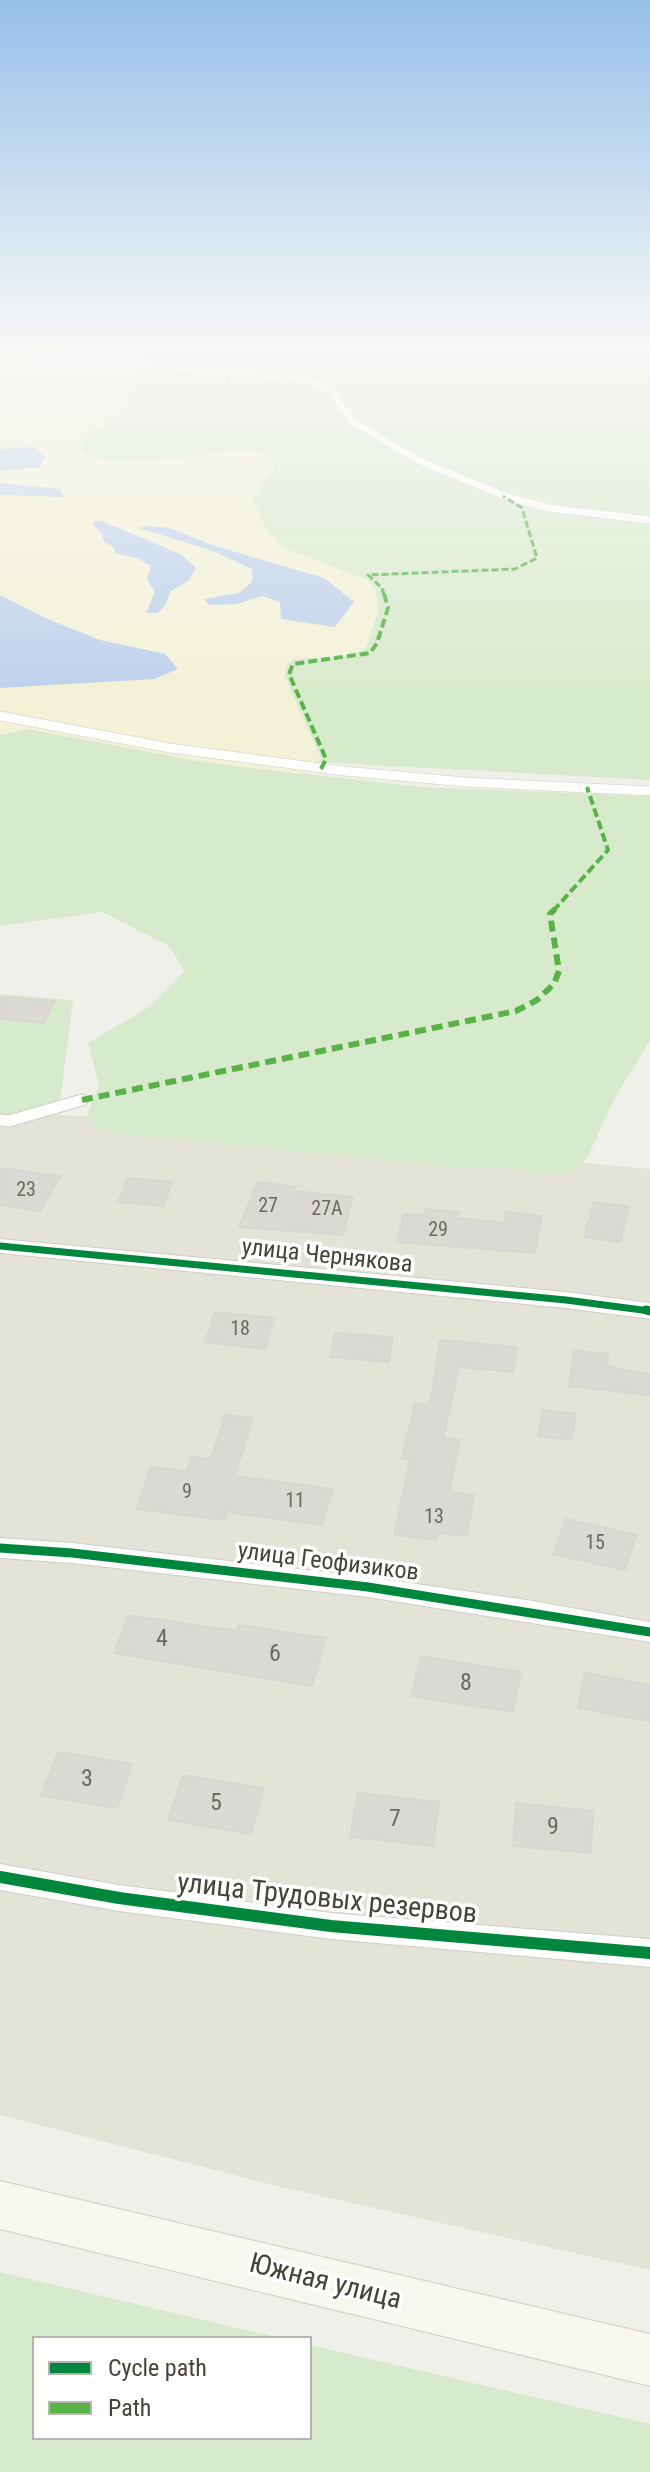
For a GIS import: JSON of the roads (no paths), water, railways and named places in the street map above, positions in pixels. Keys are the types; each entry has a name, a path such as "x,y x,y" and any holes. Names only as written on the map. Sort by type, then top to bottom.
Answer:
{"main road":[{"name":"Южная улица","path":"0,2205 650,2360"}],"street":[{"name":"улица Чернякова","path":"0,1246 551,1298 650,1311"},
{"name":"улица Геофизиков","path":"0,1548 72,1553 368,1587 650,1632"},
{"name":"улица Трудовых резервов","path":"0,1877 119,1898 331,1926 650,1953"}],"lane":[{"path":"421,461 503,496 549,508 650,520"},
{"path":"0,716 170,748 321,769 465,782 650,791"},
{"path":"0,1120 9,1121 82,1100"}],"water":[{"path":"0,461 43,461 40,467 0,471"},
{"path":"0,483 60,489 64,497 0,495"},
{"path":"94,521 102,521 180,554 196,568 189,580 171,591 164,607 157,613 146,613 155,592 147,579 151,566 136,558 115,553 115,548 104,542 102,533 93,525"},
{"path":"139,528 169,528 212,545 324,578 354,602 335,627 281,619 280,602 262,596 237,604 210,605 204,599 239,593 252,582 252,569 213,551"},
{"path":"0,595 45,618 100,640 165,654 178,669 154,679 0,688"}]}
